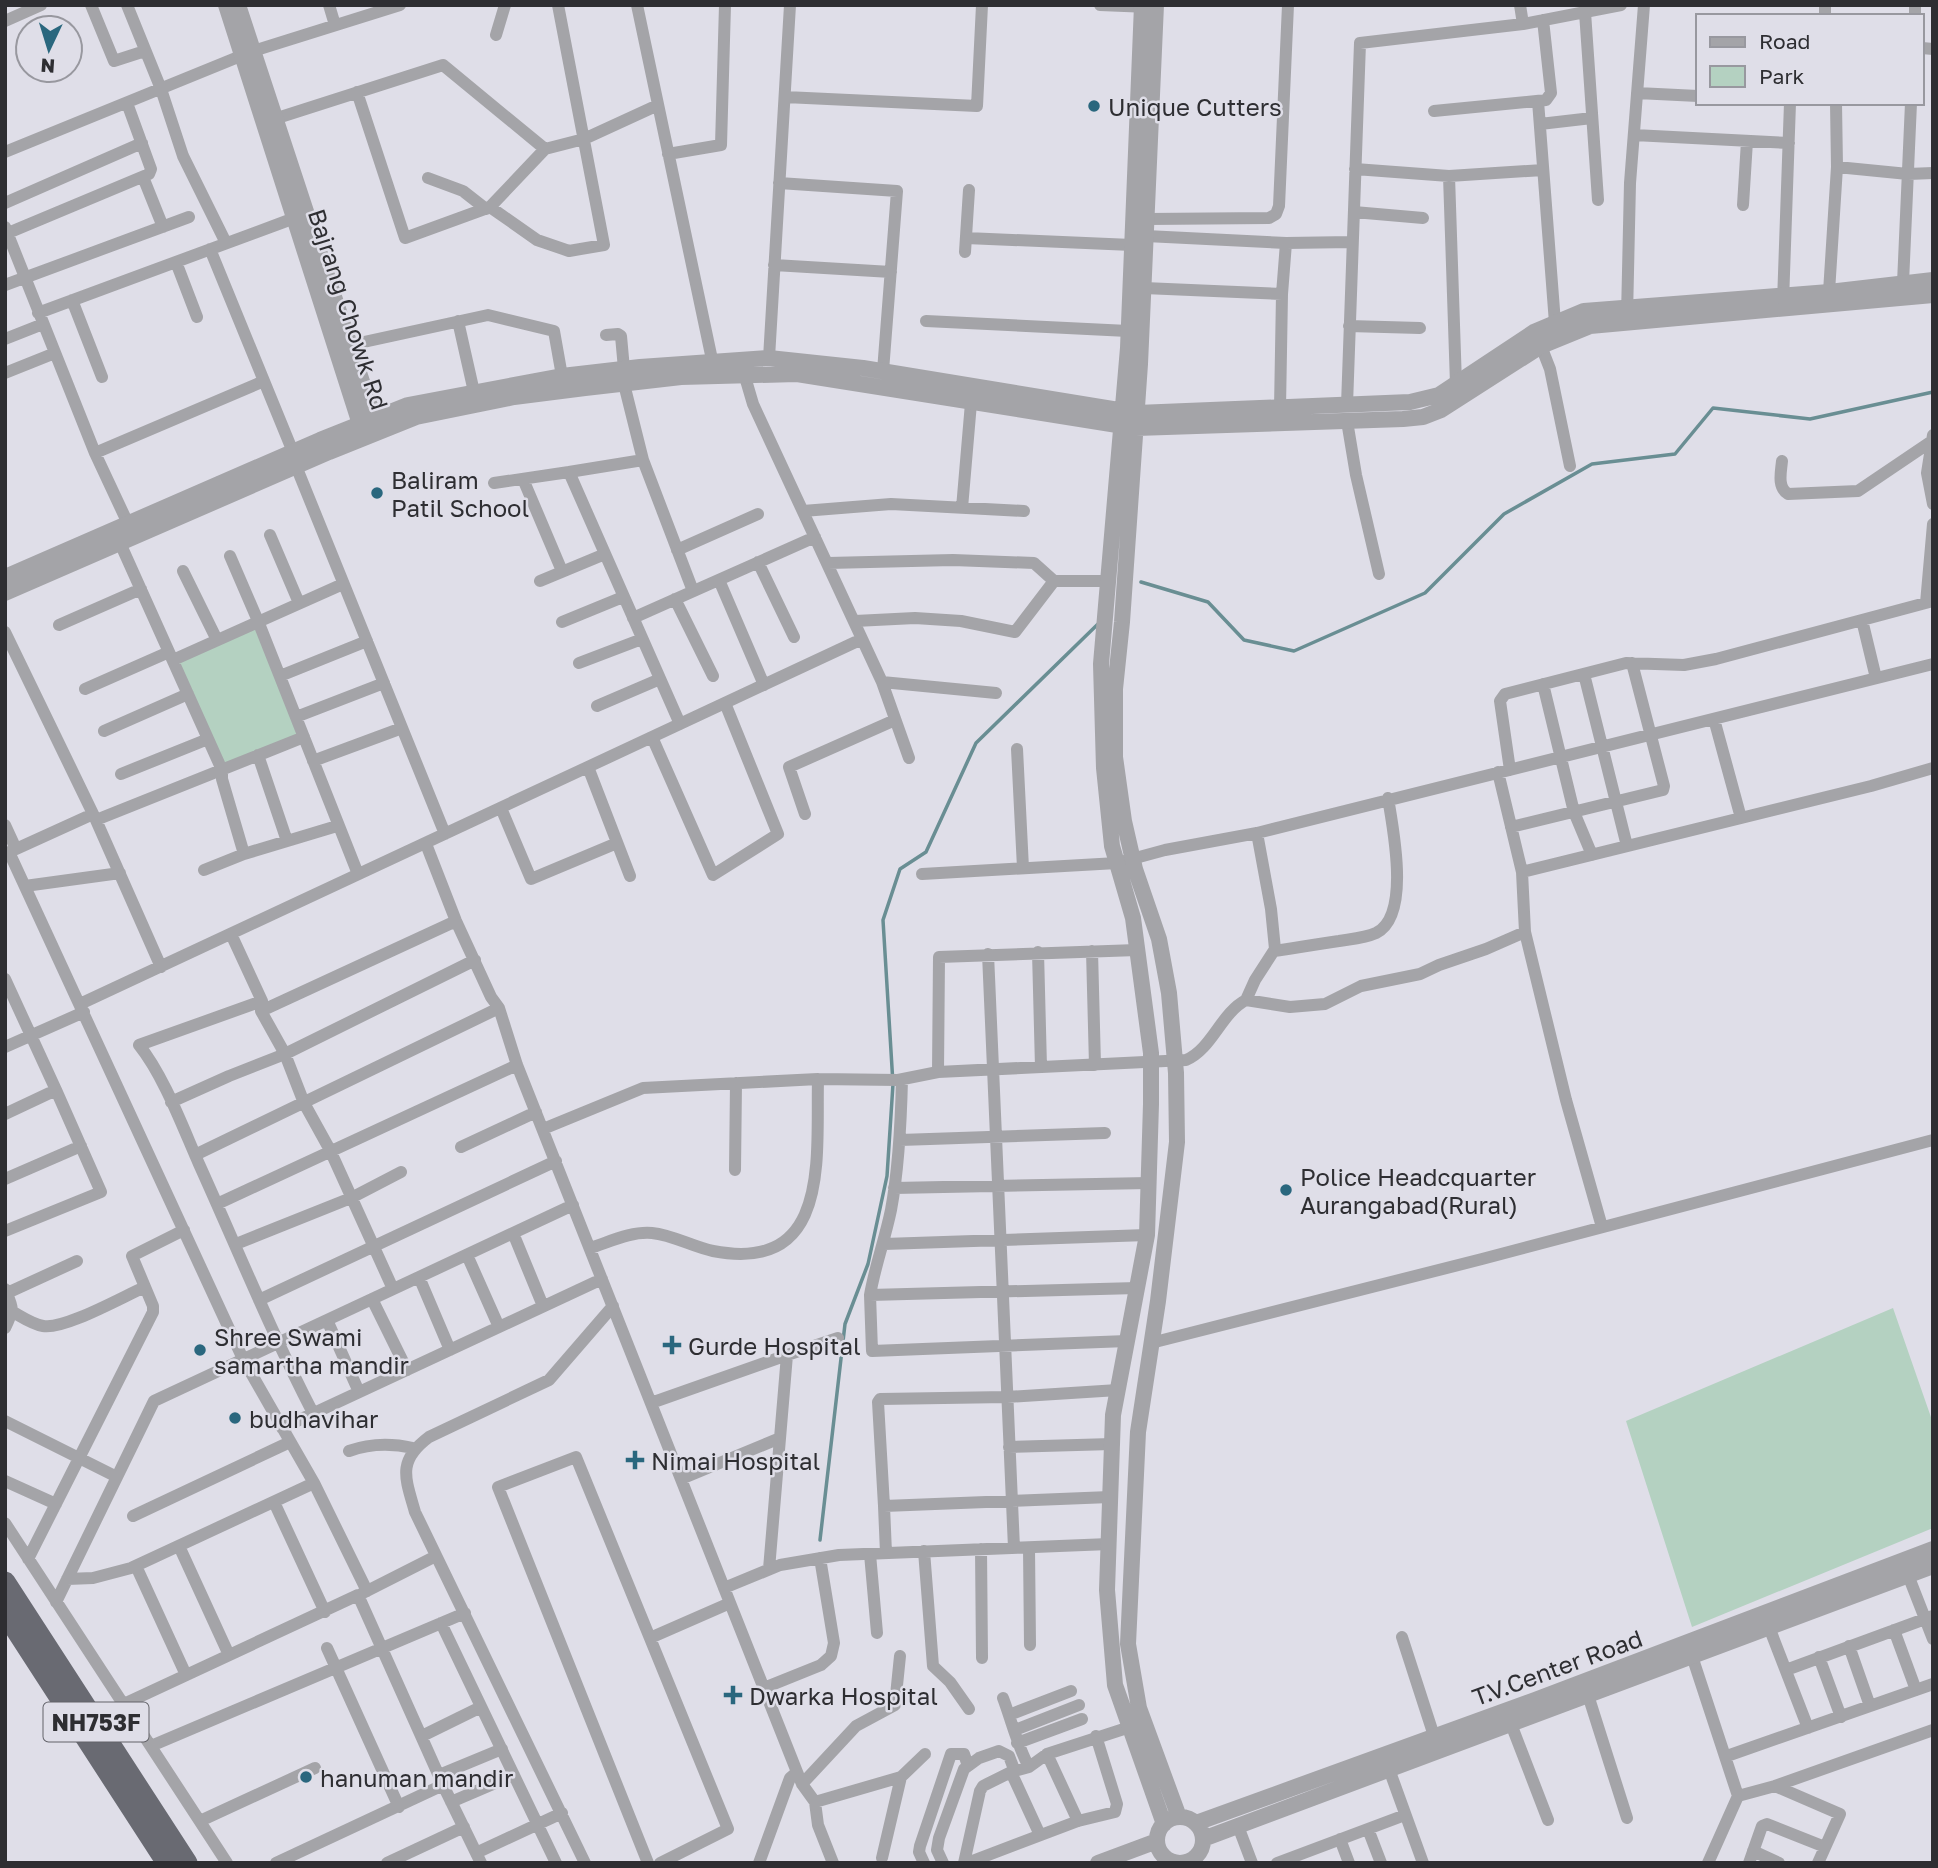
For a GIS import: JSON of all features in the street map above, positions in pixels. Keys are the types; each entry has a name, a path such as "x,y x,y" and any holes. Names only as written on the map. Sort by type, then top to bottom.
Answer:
{"highway":[{"name":"NH753F","path":"5,1582 187,1863"},
{"name":"NH753F","path":"5,1612 167,1863"}],"street":[{"path":"5,21 41,5"},
{"path":"91,5 114,61 145,51"},
{"path":"127,5 161,89 183,156 226,243"},
{"name":"Bajrang Chowk Rd","path":"226,5 248,54 369,425"},
{"name":"Bajrang Chowk Rd","path":"238,5 248,54"},
{"path":"329,5 335,25"},
{"path":"5,152 248,54 401,5"},
{"path":"496,35 505,5"},
{"path":"428,178 463,191 537,240 569,251 604,245 558,5"},
{"path":"638,5 714,369"},
{"path":"668,154 721,145 725,5"},
{"path":"769,358 790,5"},
{"path":"785,97 977,106 982,5"},
{"path":"1100,5 1149,6"},
{"path":"1147,228 1269,218 1276,214 1279,206 1288,5"},
{"path":"1520,5 1523,24"},
{"path":"1379,574 1352,454 1347,413 1360,43 1523,24 1621,5"},
{"path":"1627,315 1630,183 1644,5"},
{"path":"1149,6 1144,288 1108,581 1101,664 1101,713 1111,833 1133,918 1151,1062 1149,1183 1147,1235 1113,1415 1107,1590 1115,1685 1164,1824"},
{"path":"1149,6 1128,331 1129,420 1122,622 1115,689 1115,757 1124,821 1159,939 1169,993 1175,1061 1177,1142 1138,1432 1128,1644 1139,1708 1179,1817"},
{"path":"1585,12 1598,200"},
{"path":"1434,111 1546,100 1551,93 1543,20"},
{"path":"270,121 443,65 545,149"},
{"path":"357,92 405,238 488,208 545,149 584,139 658,105"},
{"path":"1637,93 1696,96"},
{"path":"1538,101 1555,323"},
{"path":"127,103 151,169 149,174 6,230 128,535 141,589 222,770 222,779 244,854"},
{"path":"1783,302 1790,105"},
{"path":"1829,292 1837,167 1836,105"},
{"path":"1903,284 1911,105"},
{"path":"1540,124 1592,118"},
{"path":"1634,135 1789,143"},
{"path":"1743,205 1747,141"},
{"path":"5,203 142,144"},
{"path":"1837,167 1908,174 1933,173"},
{"path":"1355,169 1449,176 1543,170"},
{"path":"1449,176 1456,384"},
{"path":"143,177 163,227"},
{"path":"779,183 897,191 883,372"},
{"path":"965,252 970,190"},
{"path":"1353,212 1423,218"},
{"path":"5,339 72,300 301,215"},
{"name":"Bajrang Chowk Rd","path":"301,215 350,345 369,425"},
{"path":"5,285 189,217"},
{"path":"1147,228 1286,243 1352,242"},
{"path":"966,238 1132,245"},
{"path":"1280,408 1282,294 1286,243"},
{"path":"210,249 445,834"},
{"path":"176,262 197,317"},
{"path":"774,265 891,272"},
{"path":"1783,302 1829,292 1933,280"},
{"path":"1144,288 1282,294"},
{"path":"1372,412 1439,395 1534,332 1584,311 1627,315 1783,302 1933,295"},
{"path":"72,300 102,377"},
{"path":"350,345 488,315 554,331 562,376"},
{"path":"5,593 408,405 562,376 624,376 742,368 797,374 971,403 1129,420 1372,412 1423,417 1441,411 1541,346 1590,326 1627,315"},
{"path":"458,321 474,392"},
{"path":"926,321 1128,331"},
{"path":"1349,326 1420,328"},
{"path":"606,335 621,336 624,376 643,460 693,591"},
{"path":"1541,346 1550,369 1570,466"},
{"path":"5,373 55,353"},
{"path":"742,368 769,358 883,372 1129,420 1280,408 1347,413"},
{"path":"742,368 753,404 883,682 909,758"},
{"path":"369,425 624,376"},
{"path":"95,453 264,381"},
{"path":"962,507 971,403"},
{"path":"1782,461 1780,483 1788,494 1852,493 1865,487 1932,438"},
{"path":"1932,438 1927,473 1933,504"},
{"path":"494,483 643,460"},
{"path":"569,472 680,724"},
{"path":"523,479 562,571"},
{"path":"803,511 891,504 1024,510"},
{"path":"677,550 758,514"},
{"path":"1602,1227 1566,1100 1525,932 1522,872 1511,827 1504,771 1500,701 1505,694 1632,663 1699,663 1929,602 1933,524"},
{"path":"5,577 128,535"},
{"path":"270,535 299,603"},
{"path":"633,618 815,537"},
{"path":"540,581 605,554"},
{"path":"230,556 358,874"},
{"path":"828,564 953,560 1034,563 1054,581 1108,581"},
{"path":"758,562 794,637"},
{"path":"183,571 218,640"},
{"path":"719,580 764,685"},
{"path":"855,621 915,618 961,621 1015,632 1054,581"},
{"path":"86,689 218,640 344,584"},
{"path":"59,625 141,589"},
{"path":"562,622 623,597"},
{"path":"675,599 713,676"},
{"path":"1862,620 1876,678"},
{"path":"5,632 94,817 161,967"},
{"path":"579,663 642,639"},
{"path":"5,1047 32,1037 161,967 862,639"},
{"path":"280,676 367,641"},
{"path":"1511,827 1663,790 1632,663"},
{"path":"922,874 1117,863 1257,833 1388,798 1933,664"},
{"path":"1584,674 1627,846"},
{"path":"597,706 660,679"},
{"path":"883,682 996,693"},
{"path":"296,718 384,683"},
{"path":"1543,684 1574,812 1592,855"},
{"path":"104,731 188,694"},
{"path":"652,737 713,875 778,834 726,703"},
{"path":"1714,719 1741,818"},
{"path":"805,814 789,766 895,720"},
{"path":"313,761 402,728"},
{"path":"10,851 304,737"},
{"path":"121,774 208,739"},
{"path":"1017,749 1023,868"},
{"path":"258,755 287,841"},
{"path":"589,767 630,876"},
{"path":"1522,872 1871,786 1933,768"},
{"path":"1274,951 1367,936 1385,926 1390,919 1396,888 1398,858 1388,798"},
{"path":"501,808 531,879 617,842"},
{"path":"5,825 10,851 25,886 243,1359 314,1483 362,1593 381,1647 479,1858 562,1814"},
{"path":"204,870 244,854 338,826"},
{"path":"543,1129 643,1088 818,1079 895,1080 938,1072 1186,1060 1195,1055 1246,1000 1255,980 1274,951 1271,909 1257,833"},
{"path":"426,844 456,921 491,997 499,1008 517,1065 799,1778 815,1802 818,1825 833,1863"},
{"path":"25,886 120,873"},
{"path":"313,1413 277,1343 236,1244 171,1102 148,1055 139,1045 262,1006 456,921"},
{"path":"1246,1000 1290,1007 1325,1004 1361,986 1420,975 1446,962 1525,932"},
{"path":"231,934 285,1054 304,1104 330,1150 393,1289"},
{"path":"938,1072 938,958 941,956 1137,950"},
{"path":"1092,951 1096,1065"},
{"path":"1038,952 1041,1067"},
{"path":"988,954 1014,1548"},
{"path":"171,1102 285,1054 475,960"},
{"path":"5,979 101,1192 5,1231"},
{"path":"195,1155 499,1008"},
{"path":"217,1205 517,1065"},
{"path":"590,1248 632,1235 651,1233 717,1251 757,1252 795,1234 808,1209 816,1170 818,1079"},
{"path":"895,1080 900,1140 884,1244 874,1268 870,1295 872,1351 1127,1341"},
{"path":"735,1170 736,1083"},
{"path":"5,1114 56,1090"},
{"path":"461,1147 536,1112"},
{"path":"900,1140 1105,1133"},
{"path":"1151,1343 1933,1140"},
{"path":"5,1179 81,1146"},
{"path":"259,1300 555,1161"},
{"path":"236,1244 351,1198 401,1172"},
{"path":"894,1188 1149,1183"},
{"path":"56,1602 154,1401 573,1205"},
{"path":"28,1559 153,1312 153,1306 131,1258 133,1254 184,1230"},
{"path":"513,1233 543,1306"},
{"path":"884,1244 1147,1235"},
{"path":"467,1255 499,1326"},
{"path":"77,1261 6,1292 13,1312 37,1325 61,1325 145,1287"},
{"path":"419,1277 450,1350"},
{"path":"282,1427 602,1279"},
{"path":"870,1295 1137,1288"},
{"path":"372,1299 407,1370"},
{"path":"585,1863 415,1512 405,1476 407,1461 414,1448 429,1437 549,1380 613,1306"},
{"path":"5,1328 13,1312"},
{"path":"327,1320 359,1392"},
{"path":"651,1403 838,1338"},
{"path":"769,1569 788,1355"},
{"path":"886,1553 879,1400 1118,1391"},
{"path":"5,1421 117,1477"},
{"path":"681,1479 780,1438"},
{"path":"133,1516 290,1442"},
{"path":"349,1451 365,1445 380,1444 414,1448"},
{"path":"1009,1447 1112,1444"},
{"path":"648,1863 498,1487 576,1457 728,1829 660,1863"},
{"path":"5,1481 56,1504"},
{"path":"67,1579 93,1578 136,1566 314,1483"},
{"path":"884,1506 1110,1497"},
{"path":"274,1502 325,1612"},
{"path":"5,1523 227,1863"},
{"path":"724,1588 779,1565 820,1558 1108,1544"},
{"path":"179,1546 229,1655"},
{"path":"1029,1548 1030,1645"},
{"path":"981,1549 982,1658"},
{"name":"T.V.Center Road","path":"1196,1823 1933,1549"},
{"path":"924,1551 933,1667 950,1682 968,1709"},
{"path":"870,1554 877,1633"},
{"path":"124,1704 325,1612 436,1556"},
{"path":"764,1688 821,1665 831,1656 834,1643 820,1558"},
{"path":"136,1566 187,1675"},
{"name":"T.V.Center Road","path":"1203,1839 1933,1566"},
{"path":"1908,1575 1929,1617 1933,1639"},
{"path":"650,1638 730,1603"},
{"path":"151,1746 465,1613"},
{"path":"1786,1670 1929,1617"},
{"path":"441,1623 556,1863"},
{"path":"1769,1627 1808,1728"},
{"path":"1894,1630 1916,1690"},
{"path":"1402,1637 1434,1736"},
{"path":"1849,1646 1870,1706"},
{"path":"327,1648 399,1807"},
{"path":"1692,1656 1738,1796 1708,1863"},
{"path":"759,1863 790,1778 799,1778 856,1726 895,1705 900,1657"},
{"path":"1819,1657 1841,1717"},
{"path":"1727,1756 1933,1684"},
{"path":"1009,1715 1071,1691"},
{"path":"1588,1695 1627,1818"},
{"path":"1003,1698 1015,1730 1017,1744 1029,1767"},
{"path":"1015,1730 1079,1705"},
{"path":"422,1736 481,1707"},
{"path":"1017,1744 1083,1719"},
{"path":"1511,1724 1548,1820"},
{"path":"966,1863 983,1786 1029,1767 1047,1754 1130,1727"},
{"path":"1738,1796 1775,1786 1933,1730"},
{"path":"966,1863 1078,1821 1115,1812 1118,1809 1096,1737"},
{"path":"276,1863 399,1807 441,1780 502,1749"},
{"path":"943,1863 937,1850 939,1838 964,1769 979,1758 999,1751 1009,1756 1013,1772 1040,1835"},
{"path":"815,1802 901,1777 925,1754"},
{"path":"924,1863 919,1852 920,1846 951,1754 964,1754 968,1766"},
{"path":"1047,1754 1078,1821"},
{"path":"200,1821 315,1768"},
{"path":"1389,1769 1423,1863"},
{"path":"451,1802 514,1775"},
{"path":"882,1858 901,1777"},
{"path":"1775,1786 1840,1814 1818,1863"},
{"path":"1283,1862 1405,1815"},
{"path":"1179,1817 1196,1823 1201,1830 1203,1839 1198,1859 1181,1863 1165,1856 1160,1849 1157,1840 1159,1832 1164,1824 1179,1817"},
{"path":"1779,1863 1751,1857 1762,1826 1767,1824 1825,1847"},
{"path":"1238,1826 1252,1863"},
{"path":"387,1863 464,1827"},
{"path":"1368,1829 1381,1863"},
{"path":"1340,1839 1349,1863"},
{"path":"1098,1863 1157,1840"},
{"path":"766,1844 769,1863"},
{"path":"1149,1863 1165,1856"}],"green space":[{"path":"256,627 298,734 225,764 179,663"},
{"path":"1893,1308 1933,1423 1933,1528 1692,1627 1626,1421"}],"waterway":[{"path":"1141,582 1208,602 1244,640 1294,651 1425,593 1504,514 1592,464 1675,454 1713,408 1810,419 1933,392"},
{"path":"820,1540 845,1324 868,1264 887,1176 893,1084 883,920 900,869 926,852 976,743 1098,624"}],"place":[{"name":"Unique Cutters","path":"1094,106"},
{"name":"Baliram Patil School","path":"377,493"},
{"name":"Police Headcquarter Aurangabad(Rural)","path":"1286,1190"},
{"name":"Gurde Hospital","path":"672,1345"},
{"name":"Shree Swami samartha mandir","path":"200,1350"},
{"name":"budhavihar","path":"235,1418"},
{"name":"Nimai Hospital","path":"635,1460"},
{"name":"Dwarka Hospital","path":"733,1695"},
{"name":"hanuman mandir","path":"306,1777"}]}
